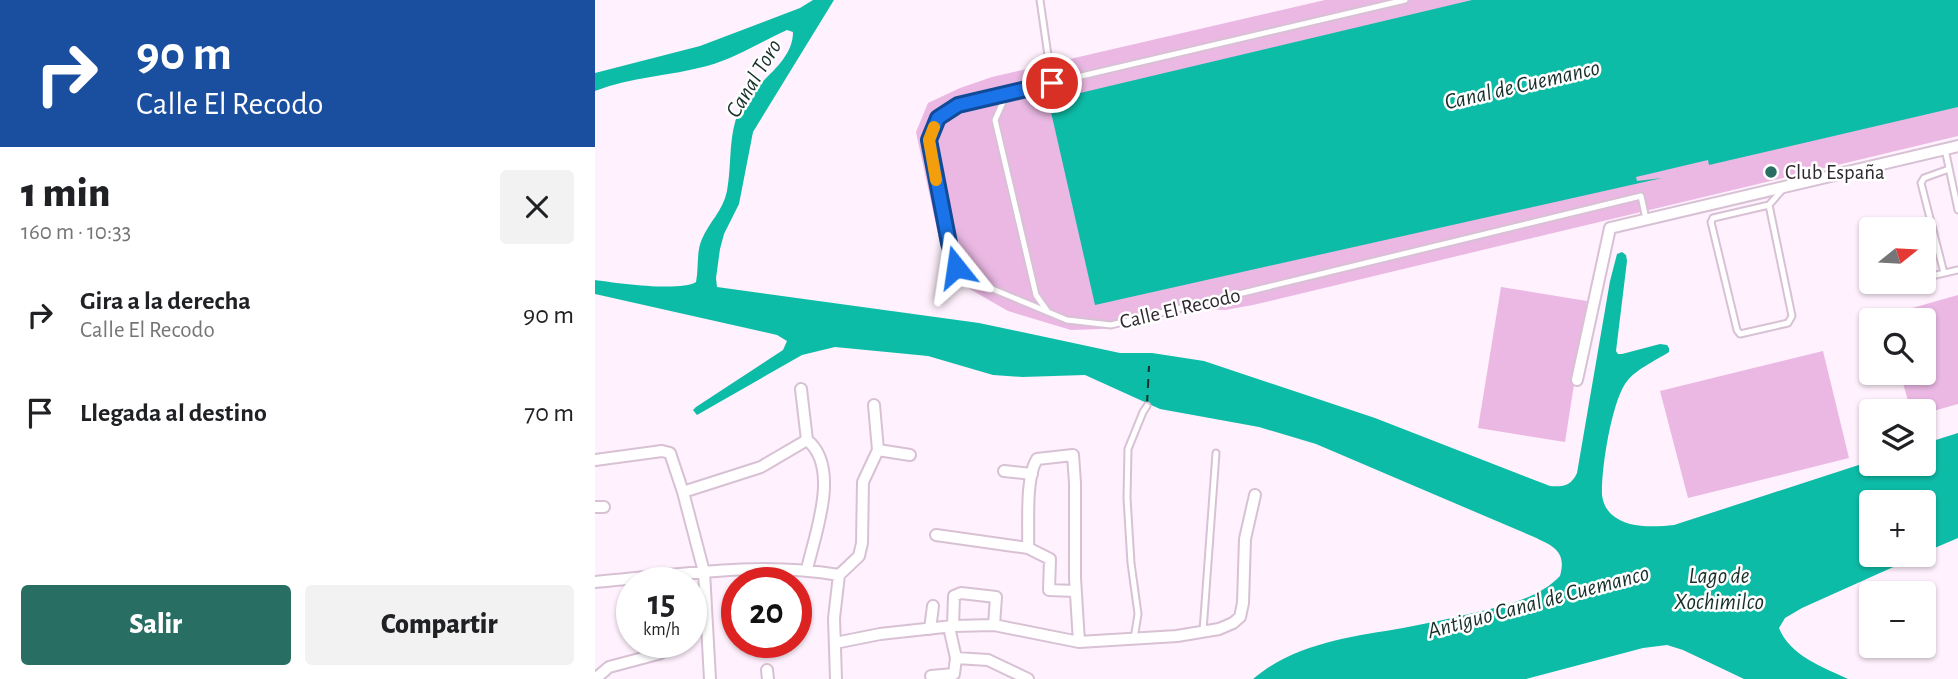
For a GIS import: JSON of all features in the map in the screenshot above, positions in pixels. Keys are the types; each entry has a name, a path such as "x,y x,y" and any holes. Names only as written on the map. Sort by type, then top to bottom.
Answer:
{"street":[{"path":"1577,380 1611,228 1958,146"},
{"path":"801,389 807,440 823,465 825,483 807,567"},
{"path":"836,679 834,618 839,575 859,556 862,543 863,482 878,450 874,405"},
{"path":"683,492 761,467 807,440"},
{"path":"878,450 910,454"},
{"path":"595,460 662,451 670,453 703,567"},
{"path":"1028,548 1032,474 1037,459 1065,454 1074,457 1075,591 1079,642"},
{"path":"1004,471 1032,474"},
{"path":"835,643 880,634 951,626 994,625 1079,642 1219,629 1240,617 1245,539 1255,495"},
{"path":"936,535 1028,548 1050,559 1048,589 1075,591"},
{"path":"812,570 839,575"},
{"path":"595,582 616,581"},
{"path":"931,676 954,674 956,658 951,626 954,596 961,593 996,597 994,625"},
{"path":"930,629 933,606"},
{"path":"707,617 710,679"},
{"path":"595,679 609,667 643,658"},
{"path":"956,658 988,660 1028,679"}],"lane":[{"path":"1040,0 1052,83"},
{"name":"Calle El Recodo","path":"1405,0 958,105 938,118 929,140 956,267 971,281 1067,320 1111,325 1641,195 1646,219"},
{"path":"1007,93 995,120 1036,295 1048,312"},
{"path":"1945,149 1958,209"},
{"path":"1944,273 1921,183 1924,178 1949,169"},
{"path":"1769,205 1792,316 1788,323 1740,334 1711,222 1713,218 1769,205 1784,187"},
{"path":"1936,275 1958,270"},
{"path":"1134,639 1138,614 1130,553 1128,449 1147,406"},
{"path":"1203,632 1216,453"}],"shaded area":[{"path":"1325,0 1958,0 1958,136 1253,305 1225,310 1200,309 1101,329 1071,330 1008,311 961,284 949,272 941,248 916,132 928,103 992,77"},
{"path":"1501,287 1587,301 1565,442 1478,428"},
{"path":"1958,295 1958,404 1936,410 1936,399 1908,399 1903,385 1936,385 1936,308 1912,308"},
{"path":"1823,351 1849,458 1688,498 1660,391"}],"water":[{"name":"Lago de Xochimilco","path":"813,0 834,0 753,132 739,204 724,234 720,249 717,287 979,323 1120,353 1152,353 1204,361 1375,418 1550,486 1559,486 1569,483 1577,473 1610,281 1617,254 1622,252 1627,261 1616,351 1622,354 1660,344 1667,345 1669,352 1634,374 1625,384 1615,407 1602,484 1603,501 1611,514 1633,525 1674,525 1859,465 1859,476 1936,476 1936,440 1958,433 1958,538 1936,547 1936,490 1859,490 1859,567 1893,567 1802,608 1785,618 1779,628 1784,638 1799,653 1848,679 1744,679 1667,645 1643,648 1526,679 1253,679 1287,657 1324,643 1453,618 1524,599 1560,576 1560,555 1557,550 1534,537 1316,444 1259,427 1160,409 1085,375 993,375 928,356 835,347 802,355 697,415 693,410 696,407 783,350 787,341 777,335 595,294 595,280 662,287 696,282 700,244 727,191 733,130 739,111 786,54 793,32 787,30 718,63 595,91 595,73 700,46 800,8"},
{"name":"Canal de Cuemanco","path":"1472,0 1958,0 1958,107 1709,165 1708,160 1636,177 1637,181 1662,178 1095,305 1051,112 1059,98"}],"ferry route":[{"path":"1147,404 1149,366"}],"slow traffic":[{"path":"934,127 929,140 936,180"}],"place":[{"name":"Club España","path":"1771,172"}],"route":[{"path":"956,267 929,140 938,118 958,105 1052,83"}],"water label":[{"name":"Canal Toro","path":"753,78"},
{"name":"Antiguo Canal de Cuemanco","path":"1538,601"}]}
